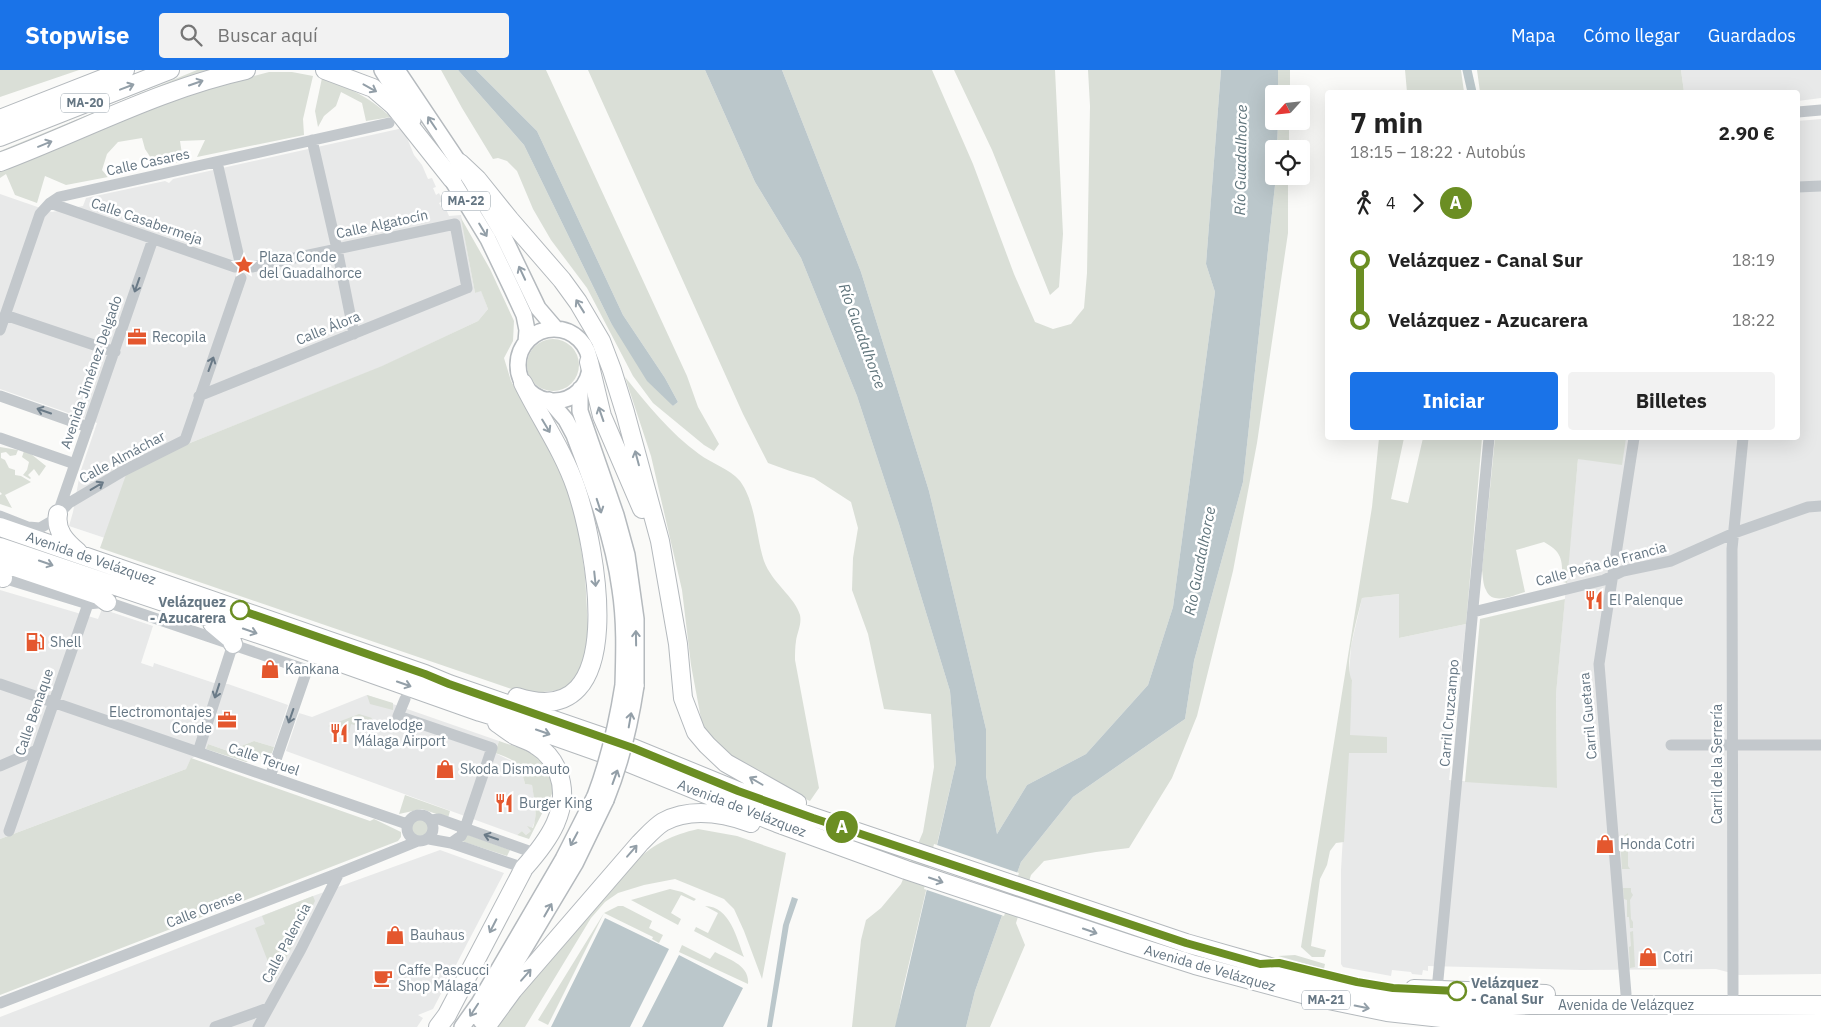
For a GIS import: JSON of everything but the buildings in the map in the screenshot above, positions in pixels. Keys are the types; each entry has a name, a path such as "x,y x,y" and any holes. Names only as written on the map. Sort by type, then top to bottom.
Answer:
{"highway":[{"name":"MA-20","path":"0,120 125,70"},
{"name":"MA-20","path":"4,136 170,70"},
{"path":"0,162 67,136 162,95 211,78 246,70"},
{"path":"325,70 373,88 394,106 452,179"},
{"path":"0,111 41,96 68,92"},
{"path":"460,163 477,179 562,280 578,302 601,341 612,370 650,499 660,541 678,644 683,698 696,732 726,763 759,782 810,826"},
{"path":"590,362 602,416 647,520 669,590"},
{"path":"425,674 449,674 532,702 544,703 558,701 580,688 593,662 597,616 596,583 592,548 584,514 568,466 523,383"},
{"path":"58,514 57,522 60,533 68,544 80,554"},
{"path":"2,524 28,527"},
{"name":"Avenida de Velázquez","path":"2,524 80,554 425,674 810,826 906,870 1204,967 1314,997 1387,1012 1459,1020 1534,1025 1821,1023"},
{"name":"Avenida de Velázquez","path":"0,547 480,712 617,751"},
{"path":"1,573 98,595 107,602"},
{"path":"199,614 231,639 232,644"},
{"path":"438,1027 447,1015 524,868 537,854 552,832 562,806 562,786 554,761 538,746 515,735 480,712"},
{"path":"486,1027 513,990 640,843 663,823 688,813 713,813 744,821 810,826"},
{"name":"Avenida de Velázquez","path":"810,826 829,816 846,828 1186,943 1336,986 1391,997 1446,1004 1821,1005"},
{"path":"1260,964 1279,963 1357,982 1393,988 1554,994 1821,994"}],"main road":[{"name":"MA-22","path":"382,70 488,239 524,315 527,330 526,342 518,363 518,370 523,383"},
{"name":"MA-22","path":"397,70 460,163 502,233 538,308 556,329 568,332 578,339 586,349 590,362"},
{"path":"526,342 534,334 548,329 556,329"},
{"path":"549,400 565,399 580,390 586,381 590,362"},
{"path":"523,383 528,391 549,400 566,420 574,435 610,539 617,571 623,616 629,686"},
{"path":"478,1027 575,864 617,751 618,721 629,686 636,619 627,555 616,515 580,411 580,390"},
{"path":"462,1027 479,1003 600,798"}],"street":[{"path":"1800,112 1821,110"},
{"name":"Calle Casares","path":"50,202 59,196 389,123"},
{"path":"312,140 354,334"},
{"path":"217,162 238,265 237,275 241,278 247,278 251,275 252,267 246,261 238,265"},
{"path":"1800,187 1821,186"},
{"path":"0,330 40,214 50,202"},
{"name":"Calle Casabermeja","path":"50,202 153,239 238,265"},
{"name":"Calle Algatocín","path":"252,267 455,224 467,288"},
{"name":"Avenida Jiménez Delgado","path":"58,514 153,239"},
{"name":"Calle Almáchar","path":"28,527 40,528 52,521 69,503 123,471 185,440 241,278"},
{"name":"Calle Álora","path":"199,396 467,288"},
{"path":"5,315 114,352"},
{"path":"0,396 88,426"},
{"path":"0,438 74,464"},
{"name":"Carril Cruzcampo","path":"1437,990 1489,440"},
{"name":"Carril Guetara","path":"1626,994 1599,664 1634,440"},
{"name":"Carril de la Serrería","path":"1732,994 1732,549 1743,440"},
{"name":"Calle Peña de Francia","path":"1473,612 1604,580 1623,571 1671,561 1734,534 1808,507 1821,506"},
{"path":"1,573 88,604 107,602 307,670 270,777"},
{"name":"Calle Benaque","path":"9,831 88,604"},
{"path":"198,752 232,644"},
{"name":"Calle Teruel","path":"0,684 408,824"},
{"path":"405,699 398,716 492,748 465,828 461,836 451,843"},
{"path":"1671,746 1821,744"},
{"path":"0,766 37,750"},
{"path":"423,840 433,832 433,823 424,815 416,815 408,824 408,833 414,840 451,843 524,868"},
{"path":"431,820 439,819 537,854"},
{"name":"Calle Orense","path":"0,1003 423,840"},
{"name":"Calle Palencia","path":"258,1027 296,958 339,873"},
{"path":"215,1027 268,1008"}],"shaded area":[{"path":"0,70 79,70 0,97"},
{"path":"197,70 224,70 0,155 0,151"},
{"path":"441,70 458,70 524,145 611,323 673,406 678,402 665,378 623,315 537,131 476,70 546,70 687,376 698,407 719,444 714,451 653,403 633,376 587,288 551,240 533,209 517,171 507,161 498,158 493,159"},
{"path":"588,70 705,70 755,182 801,258 857,396 899,524 950,691 956,763 902,993 896,1027 852,1027 861,940 866,920 881,908 901,884 923,832 934,767 931,714 884,709 868,634 852,590 853,558 858,528 851,502 814,478 768,463 743,414"},
{"path":"782,70 932,70 973,164 1014,274 1035,322 1053,329 1071,324 1084,308 1087,273 1090,106 1088,70 1221,70 1206,264 1215,292 1173,607 1148,685 1086,754 1027,785 997,834 986,776 986,729 929,491 861,272"},
{"path":"954,70 1055,70 1063,234 1059,287 1050,295 992,150"},
{"path":"1278,70 1290,70 1290,85 1278,85"},
{"path":"1405,70 1461,70 1464,90 1407,90"},
{"path":"1477,70 1681,70 1684,90 1480,90"},
{"path":"1681,70 1821,70 1821,98 1800,101 1800,90 1684,90"},
{"path":"269,72 292,72 313,76 303,119 304,135 197,157 205,140 180,141 183,161 157,167 145,149 142,138 118,142 107,154 102,170 108,177 66,185 45,176 37,203 15,195 6,174 0,178 0,167 188,94"},
{"path":"322,78 359,94 391,117 366,121 362,103 341,92 336,106 324,116 318,127 315,111"},
{"path":"1821,119 1821,974 1739,975 1716,969 1581,970 1428,966 1428,971 1423,970 1422,975 1392,970 1391,976 1343,967 1341,964 1341,870 1352,680 1349,675 1351,646 1362,598 1399,594 1399,638 1466,624 1449,780 1557,788 1556,693 1578,459 1621,440 1800,440 1800,121"},
{"path":"403,128 414,155 422,165 428,179 432,178 436,187 433,188 436,195 439,193 443,201 439,203 443,210 446,209 449,216 461,215 475,293 481,290 488,309 478,321 383,366 190,443 128,472 105,538 69,526 80,473 97,423 0,389 0,194 52,212 83,206 86,198 165,181 169,183 173,179"},
{"path":"1278,130 1289,130 1289,140 1277,140"},
{"path":"1275,185 1288,185 1288,233 1257,443 1233,571 1197,716 1172,778 1129,848 1044,861 1031,875 1016,923 1025,945 990,1027 966,1027 975,991 1021,862 1073,797 1185,719 1194,661 1243,482"},
{"path":"461,218 490,269 514,321 513,341 504,358 511,381 560,468 576,516 585,574 588,629 584,660 576,679 560,690 526,694 100,548 127,472 190,443 382,366 478,321 488,309 481,291 475,293"},
{"path":"548,339 558,339 568,343 575,350 579,365 575,380 568,387 558,391 548,391 538,387 531,380 527,370 527,360 531,350 538,343"},
{"path":"625,377 659,418 678,437 699,454 731,473 740,481 753,510 764,561 772,576 797,608 800,622 795,660 819,788 810,801 773,784 715,745 702,724 691,665 682,590 651,456"},
{"path":"1379,440 1404,440 1391,499 1408,503 1423,440 1482,440 1466,624 1399,638 1399,594 1362,598 1350,652 1349,664 1352,680 1350,735 1387,737 1387,753 1349,753 1344,842 1336,843 1330,851 1327,865 1320,879 1311,946 1326,950 1324,957 1312,957 1301,947 1372,507"},
{"path":"1495,440 1626,440 1622,465 1578,459 1567,583 1563,582 1562,563 1559,554 1544,542 1516,550 1525,592 1504,598 1489,595 1484,583 1482,570"},
{"path":"0,447 18,450 16,455 10,456 6,452 1,453 1,458 5,460 9,468 15,470 15,475 31,482 5,495 12,508 0,504 0,495 2,494 0,492"},
{"path":"24,451 46,466 39,476 34,469 28,475 30,479 23,475 27,470 29,462 22,457"},
{"path":"0,590 98,619 102,609 153,626 141,663 153,667 154,663 214,683 228,684 288,705 274,747 254,741 228,751 208,744 206,749 191,759 186,769 0,839"},
{"path":"1565,599 1556,694 1557,788 1465,782 1480,619"},
{"path":"367,695 499,741 495,753 518,764 525,784 532,785 535,821 531,831 526,835 522,831 517,835 286,751 299,713 312,717"},
{"path":"367,695 393,703 393,710 370,704"},
{"path":"359,714 372,718 371,720 359,718 357,726 351,724 349,733 328,726"},
{"path":"254,741 274,747 272,753 246,762 206,749 208,744 228,751"},
{"path":"499,741 529,751 541,760 555,788 529,839 517,835 522,831 526,835 531,831 527,826 533,828 535,802 532,785 525,784 519,766 516,763 495,753"},
{"path":"191,758 370,821 374,819 401,832 401,837 398,841 0,995 0,839 186,769"},
{"path":"405,795 450,811 448,818 422,809 399,814"},
{"path":"420,820 428,828 420,836 412,828"},
{"path":"698,829 737,836 786,853 762,979 734,909 724,899 675,879 644,885 618,893 605,902 591,918 525,1027 493,1027 498,1018 635,861 665,840"},
{"path":"1628,833 1628,837 1631,840 1628,842 1628,866 1630,869 1622,869 1620,839"},
{"path":"466,834 510,850 507,856 461,841"},
{"path":"440,850 504,873 433,1009 418,1015 423,1018 417,1027 0,1027 0,1017 313,896"},
{"path":"1623,888 1631,888 1633,895 1630,900 1633,928 1630,928 1629,917 1627,917 1627,900 1624,899"},
{"path":"670,889 682,892 696,899 694,901 681,895 671,913 681,919 678,925 631,900"},
{"path":"313,896 315,901 275,980 255,928 265,924 262,916"},
{"path":"618,906 623,906 652,921 649,928 663,935 659,943 652,939 653,937 604,913"},
{"path":"705,906 714,907 726,917 735,933 744,957 694,931 696,927 708,933 718,913"},
{"path":"604,913 548,1025 538,1020"},
{"path":"1633,931 1635,967 1630,968 1630,932"},
{"path":"682,945 710,959 715,952 732,960 746,972 748,984 679,952"},
{"path":"1295,955 1325,964 1324,969 1278,956"}],"water":[{"path":"458,70 476,70 537,131 623,315 665,378 678,402 673,406 647,381 611,323 524,145"},
{"name":"Río Guadalhorce","path":"705,70 782,70 861,272 929,491 986,729 986,776 997,834 1027,785 1086,754 1148,685 1173,607 1215,292 1206,264 1221,70 1278,70 1278,85 1265,85 1265,130 1278,130 1277,140 1265,140 1265,185 1275,185 1243,482 1194,661 1185,719 1073,797 1021,862 975,991 966,1027 895,1027 956,763 950,691 899,524 857,396 801,258 755,182"},
{"path":"792,897 798,899 789,925 772,1027 767,1027 783,925"},
{"path":"605,918 669,949 630,1027 551,1027"},
{"path":"679,955 743,988 723,1027 642,1027"}],"pier":[{"path":"934,844 1019,873 1004,916 924,889"}],"waterway":[{"path":"1467,70 1472,90"}],"bus line":[{"name":"A","path":"240,610 650,754 738,791 813,818 1186,943 1260,964 1279,963 1357,982 1393,988 1457,991"}],"place":[{"name":"Plaza Conde del Guadalhorce","path":"244,265"},
{"name":"Recopila","path":"137,337"},
{"name":"El Palenque","path":"1594,600"},
{"name":"Velázquez - Azucarera","path":"240,610"},
{"name":"Shell","path":"35,642"},
{"name":"Kankana","path":"270,669"},
{"name":"Electromontajes Conde","path":"227,720"},
{"name":"Travelodge Málaga Airport","path":"339,733"},
{"name":"Skoda Dismoauto","path":"445,769"},
{"name":"Burger King","path":"504,803"},
{"name":"Honda Cotri","path":"1605,844"},
{"name":"Bauhaus","path":"395,935"},
{"name":"Cotri","path":"1648,957"},
{"name":"Caffe Pascucci Shop Málaga","path":"383,978"},
{"name":"Velázquez - Canal Sur","path":"1457,991"}]}
